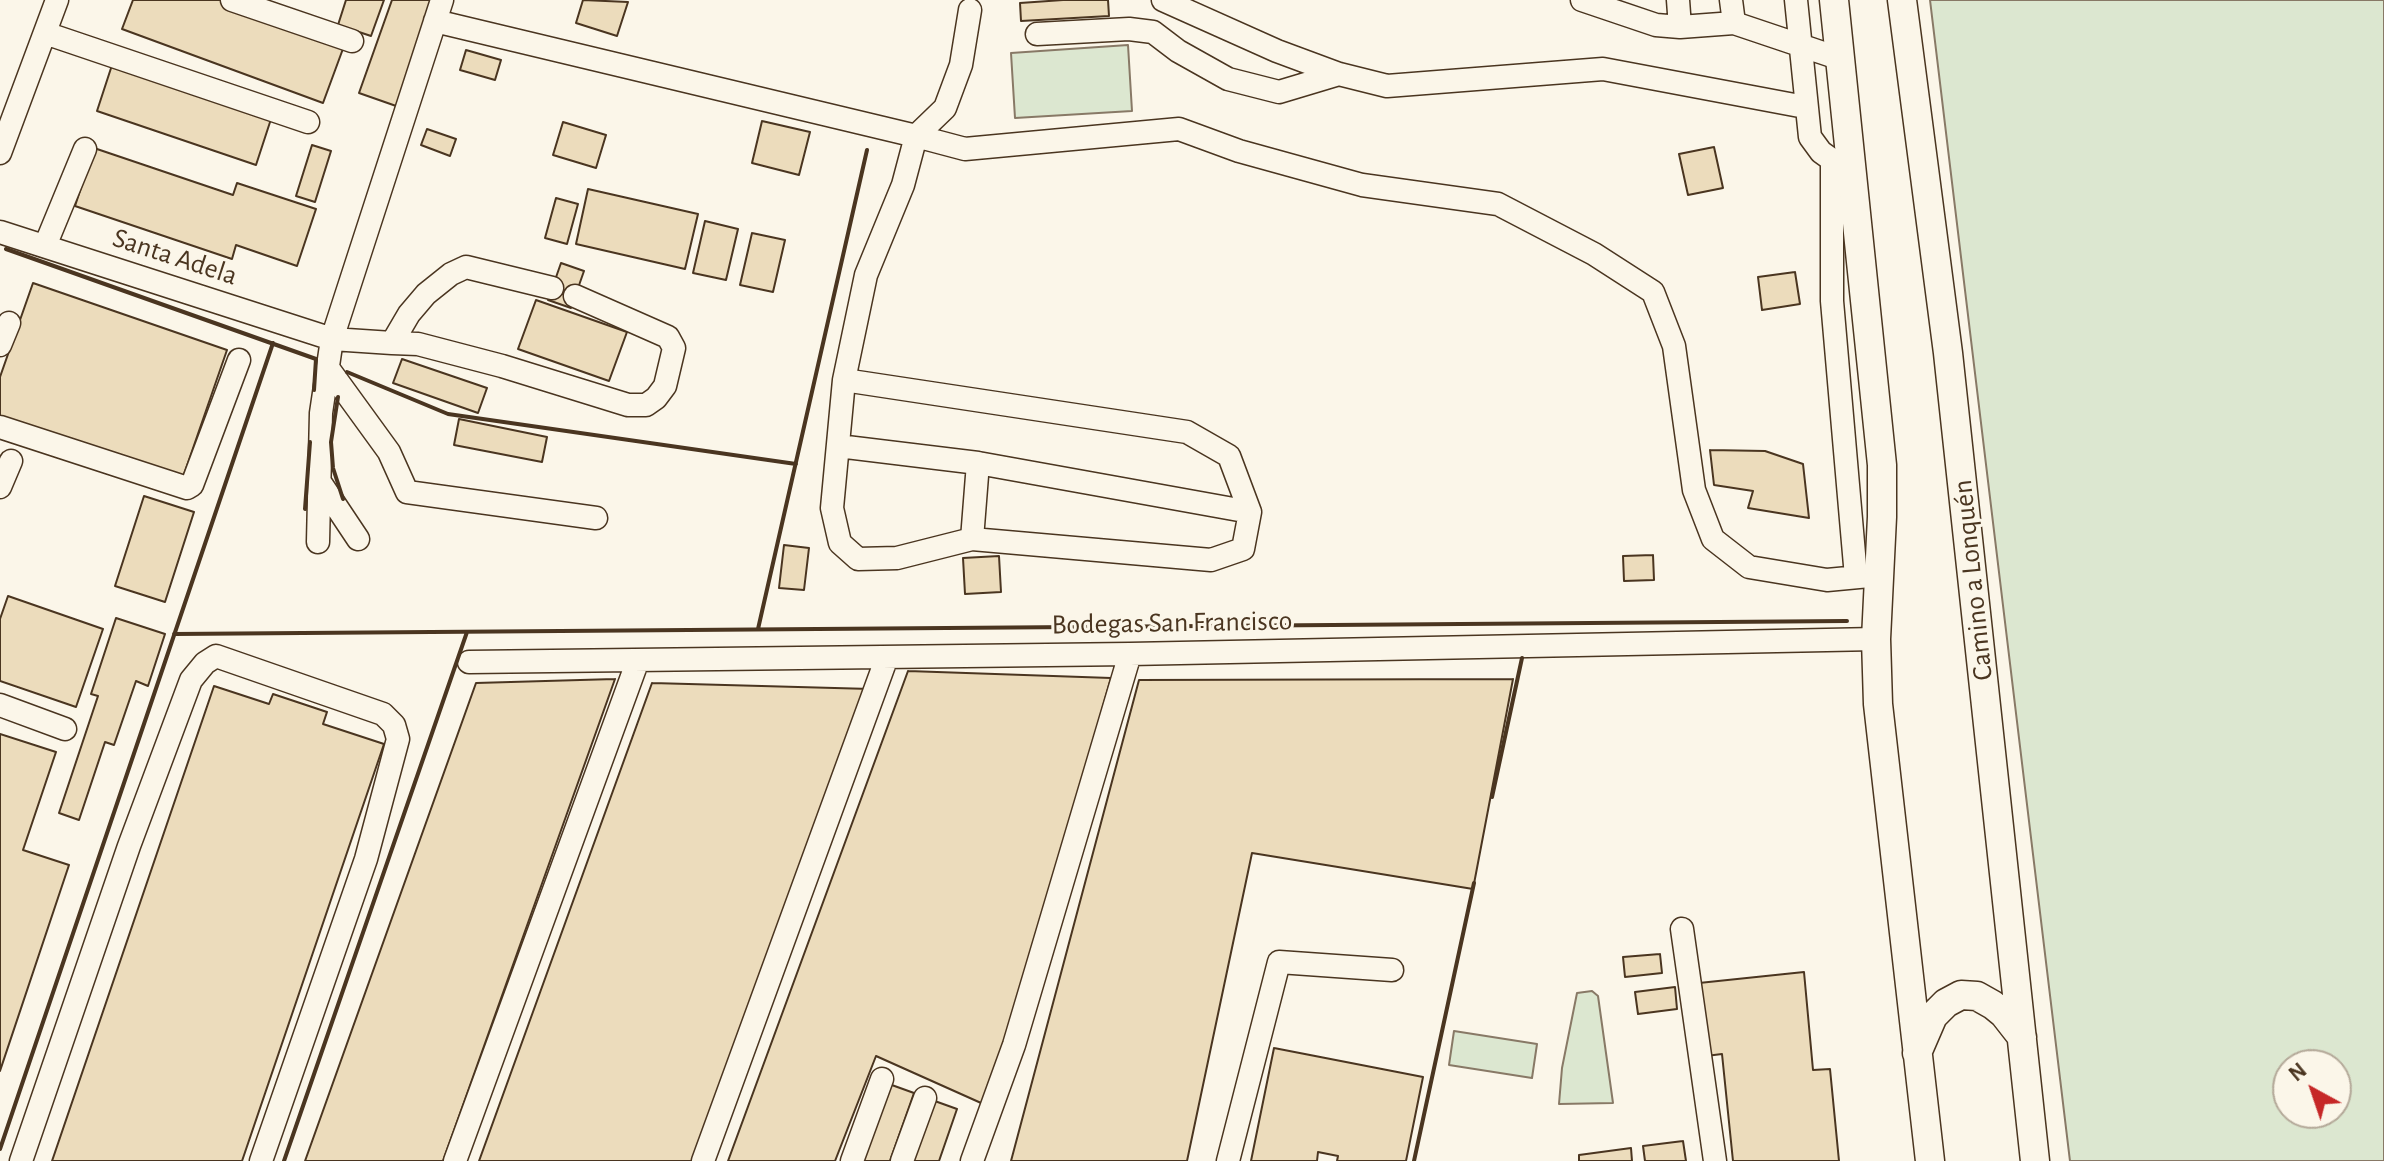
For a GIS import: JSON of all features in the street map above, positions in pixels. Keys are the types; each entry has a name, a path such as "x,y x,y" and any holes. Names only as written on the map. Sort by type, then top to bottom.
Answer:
{"main road":[{"path":"1834,0 1841,59 1842,167 1882,465 1868,576 1876,639 1878,704 1930,1161"},
{"name":"Camino a Lonquén","path":"1902,0 1951,384 2035,1161"},
{"path":"1917,1053 1933,1016 1946,1003 1961,995 1977,996 1993,1005 2022,1037"}],"street":[{"path":"0,153 57,0"},
{"path":"232,0 352,41"},
{"path":"1163,0 1265,46 1339,74 1387,86 1603,69 1805,107"},
{"path":"1582,0 1656,25 1680,27 1734,23 1841,59"},
{"path":"1678,0 1680,27"},
{"path":"1731,0 1734,23"},
{"path":"1796,0 1810,137 1821,152 1842,167"},
{"path":"844,380 1187,432 1229,456 1250,512 1243,549 1211,560 972,539 897,558 858,559 840,543 832,508 844,380 866,275 903,185 916,136 945,108 961,65 970,10"},
{"path":"318,542 321,413 332,339 438,11 965,149 1179,129 1239,151 1362,185 1498,204 1594,254 1653,292 1674,346 1694,490 1713,539 1749,567 1827,580 1868,576"},
{"path":"1037,34 1129,29 1153,32 1178,51 1228,79 1279,92 1339,74"},
{"path":"45,33 308,122"},
{"path":"45,246 85,149"},
{"name":"Santa Adela","path":"0,232 332,339 418,344 628,405 646,405 656,398 665,386 674,348 668,337 575,296"},
{"path":"392,343 409,314 426,294 451,274 466,267 552,288"},
{"path":"0,345 9,323"},
{"path":"0,427 187,488 192,485 239,360"},
{"path":"328,368 389,452 407,492 596,518"},
{"path":"838,446 978,463 1250,512"},
{"path":"0,487 11,461"},
{"path":"972,539 978,463"},
{"path":"320,482 358,539"},
{"name":"Bodegas San Francisco","path":"469,662 1130,654 1876,639"},
{"path":"972,1161 1014,1045 1130,654"},
{"path":"21,1161 129,846 191,680 205,663 216,656 383,714 394,725 398,739 366,859 261,1161"},
{"path":"703,1161 887,657"},
{"path":"455,1161 638,660"},
{"path":"0,705 65,729"},
{"path":"1682,929 1715,1161"},
{"path":"1228,1161 1279,962 1392,970"},
{"path":"852,1161 882,1079"},
{"path":"902,1161 925,1098"}],"green space":[{"path":"1930,0 2384,0 2384,1161 2070,1161"},
{"path":"1128,45 1132,111 1015,118 1011,53"},
{"path":"1592,991 1598,996 1613,1103 1559,1104 1562,1068 1577,993"},
{"path":"1454,1031 1537,1044 1532,1078 1449,1065"}],"building":[{"path":"133,0 220,0 344,46 323,103 122,29"},
{"path":"346,0 384,0 371,36 338,25"},
{"path":"392,0 437,0 399,107 359,93"},
{"path":"583,0 628,2 617,36 576,23"},
{"path":"1108,0 1109,16 1021,21 1020,3"},
{"path":"466,50 501,60 495,80 460,70"},
{"path":"113,62 272,116 256,165 97,111"},
{"path":"762,121 810,132 799,175 752,163"},
{"path":"563,122 606,135 596,168 553,155"},
{"path":"427,129 456,139 450,156 421,145"},
{"path":"312,145 331,151 315,202 296,196"},
{"path":"1714,147 1723,188 1688,195 1679,154"},
{"path":"94,148 233,195 237,183 316,209 297,266 236,245 232,259 75,206"},
{"path":"588,189 698,214 685,269 576,244"},
{"path":"556,198 578,204 567,244 545,238"},
{"path":"705,221 738,229 726,280 693,273"},
{"path":"752,233 785,240 773,292 740,285"},
{"path":"561,263 584,271 571,308 548,300"},
{"path":"1795,272 1800,304 1762,310 1758,277"},
{"path":"33,283 227,350 182,480 0,417 0,377"},
{"path":"536,300 627,332 609,381 518,349"},
{"path":"402,359 487,388 478,413 393,383"},
{"path":"459,419 547,437 542,462 454,445"},
{"path":"1710,450 1765,451 1803,464 1809,518 1748,508 1753,491 1714,485"},
{"path":"144,496 194,512 165,602 115,586"},
{"path":"784,545 809,548 804,590 779,588"},
{"path":"1653,555 1654,580 1624,581 1623,556"},
{"path":"999,556 1001,592 965,594 963,558"},
{"path":"8,596 103,629 76,707 0,681 0,619"},
{"path":"116,618 165,634 148,686 136,681 114,745 105,742 79,820 59,813 98,696 91,694"},
{"path":"908,671 1111,678 990,1107 876,1056 835,1161 728,1161"},
{"path":"615,679 443,1161 305,1161 476,683"},
{"path":"1513,679 1473,889 1252,853 1187,1161 1011,1161 1139,680"},
{"path":"652,683 871,689 700,1161 479,1161"},
{"path":"214,686 269,704 273,694 327,712 323,724 384,744 242,1161 52,1161"},
{"path":"0,734 56,752 23,850 69,865 0,1071"},
{"path":"1660,954 1662,973 1625,977 1623,957"},
{"path":"1804,972 1813,1070 1830,1069 1839,1161 1733,1161 1722,1054 1706,1056 1699,983"},
{"path":"1675,987 1677,1009 1638,1014 1635,992"},
{"path":"1274,1048 1423,1077 1406,1161 1337,1161 1338,1156 1318,1152 1317,1161 1251,1161"},
{"path":"889,1084 914,1093 890,1161 861,1161"},
{"path":"932,1100 957,1109 939,1161 910,1161"},
{"path":"1683,1141 1686,1161 1645,1161 1643,1146"},
{"path":"1631,1148 1632,1161 1579,1161 1579,1155"}],"wall":[{"path":"758,629 867,150"},
{"path":"6,249 316,359 314,390"},
{"path":"0,1149 273,343"},
{"path":"347,372 448,414 796,464"},
{"path":"338,397 331,442 333,468 343,499"},
{"path":"305,509 310,442"},
{"path":"174,634 1847,621"},
{"path":"284,1161 467,632"},
{"path":"1492,797 1522,658"},
{"path":"1414,1161 1474,883"}]}
